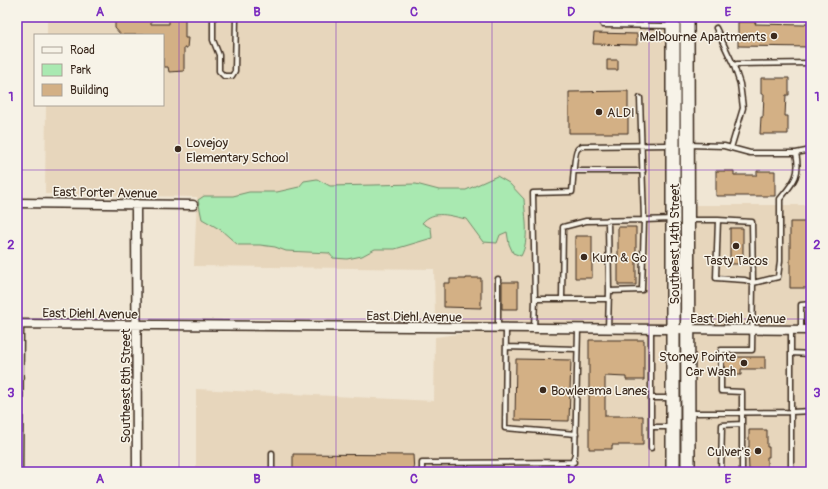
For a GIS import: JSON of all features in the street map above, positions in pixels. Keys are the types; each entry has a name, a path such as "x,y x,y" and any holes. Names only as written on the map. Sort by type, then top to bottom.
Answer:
{"main road":[{"name":"Southeast 14th Street","path":"673,472 674,218 681,145 687,17"},
{"name":"Southeast 14th Street","path":"673,22 687,220 688,472"}],"street":[{"name":"East Porter Avenue","path":"17,203 193,206"},
{"name":"Southeast 8th Street","path":"136,204 137,472"},
{"name":"East Diehl Avenue","path":"18,324 608,330 811,330"},
{"path":"18,324 18,472"}],"lane":[{"path":"213,17 213,40 219,55 219,71 224,76 232,76 235,71 236,17"},
{"path":"604,17 603,25 645,26 673,22"},
{"path":"645,17 645,26"},
{"path":"716,28 734,66 734,71 740,84 743,108 731,148"},
{"path":"734,66 737,64 811,63"},
{"path":"609,291 642,290 644,220 640,98"},
{"path":"534,329 536,299 533,193 572,192 575,171 575,155 577,149 582,146 681,145 731,148 750,153 796,153 811,150"},
{"path":"718,220 716,278 745,280 753,284 778,277 780,261 780,199 796,180 799,164 796,153"},
{"path":"575,171 643,171"},
{"path":"562,299 563,227 586,221 674,218"},
{"path":"608,220 608,330"},
{"path":"687,220 752,222 752,350 721,350 721,392 742,392 742,472"},
{"path":"498,279 502,329 506,348 505,428 576,434"},
{"path":"536,299 609,299"},
{"path":"801,330 801,305 811,304"},
{"path":"568,472 574,462 576,434 578,329"},
{"path":"651,330 651,448"},
{"path":"791,330 791,472"},
{"path":"506,348 577,349"},
{"path":"791,353 811,354"},
{"path":"651,398 673,398"},
{"path":"688,413 811,411"},
{"path":"721,472 722,425 742,424"},
{"path":"651,427 673,427"},
{"path":"272,454 272,472"},
{"path":"422,472 422,463 574,462"}],"shaded area":[{"path":"47,17 673,17 673,472 196,472 196,389 434,401 435,337 504,328 435,318 434,269 194,266 197,197 45,194 46,106 164,106 164,34 47,34"},
{"path":"687,205 811,205 811,472 688,472"}],"green space":[{"path":"497,176 509,183 524,199 526,235 524,250 521,256 513,253 509,244 507,232 500,235 497,243 483,242 466,219 448,215 432,216 422,223 431,228 432,238 395,249 375,249 362,256 347,259 333,258 329,253 286,251 275,247 260,245 238,245 221,230 202,219 198,200 204,196 233,196 249,192 277,192 299,187 304,181 317,179 330,186 416,184 439,190 466,190"}],"building":[{"path":"115,17 151,17 151,24 169,24 169,19 185,19 185,38 188,38 187,48 184,48 184,71 169,72 168,67 164,67 164,34 120,34 115,28"},
{"name":"Melbourne Apartments","path":"738,22 756,22 755,24 805,25 805,23 811,23 811,47 738,46"},
{"path":"594,33 637,34 637,45 593,44"},
{"path":"607,60 618,60 618,70 607,70"},
{"name":"Melbourne Apartments","path":"761,78 789,78 789,95 786,95 785,116 788,116 788,134 760,134 761,117 763,117 764,94 761,94"},
{"name":"ALDI","path":"628,91 628,133 569,133 569,92"},
{"path":"716,171 734,171 734,175 757,175 757,171 775,171 775,196 716,196"},
{"path":"790,222 811,222 811,288 790,288"},
{"name":"Kum & Go","path":"618,227 636,227 636,285 618,285"},
{"name":"Tasty Tacos","path":"730,228 743,228 743,264 730,264"},
{"name":"Kum & Go","path":"575,236 592,236 592,278 575,278"},
{"path":"481,278 481,308 444,307 444,283 450,283 450,279"},
{"path":"502,282 518,282 518,309 502,309"},
{"path":"589,340 644,340 644,380 626,380 626,377 605,376 605,416 643,416 643,445 612,445 612,449 589,449"},
{"name":"Stoney Pointe Car Wash","path":"724,357 765,357 765,369 741,369 741,375 724,375"},
{"name":"Bowlerama Lanes","path":"516,359 571,360 569,421 515,420"},
{"name":"Culver's","path":"749,430 767,430 767,447 769,447 769,457 767,457 767,470 749,470"},
{"path":"293,454 413,455 414,472 293,472"}],"place":[{"name":"Melbourne Apartments","path":"774,36"},
{"name":"ALDI","path":"599,112"},
{"name":"Lovejoy Elementary School","path":"178,149"},
{"name":"Tasty Tacos","path":"736,246"},
{"name":"Kum & Go","path":"584,257"},
{"name":"Stoney Pointe Car Wash","path":"744,363"},
{"name":"Bowlerama Lanes","path":"543,390"},
{"name":"Culver's","path":"758,451"}]}
